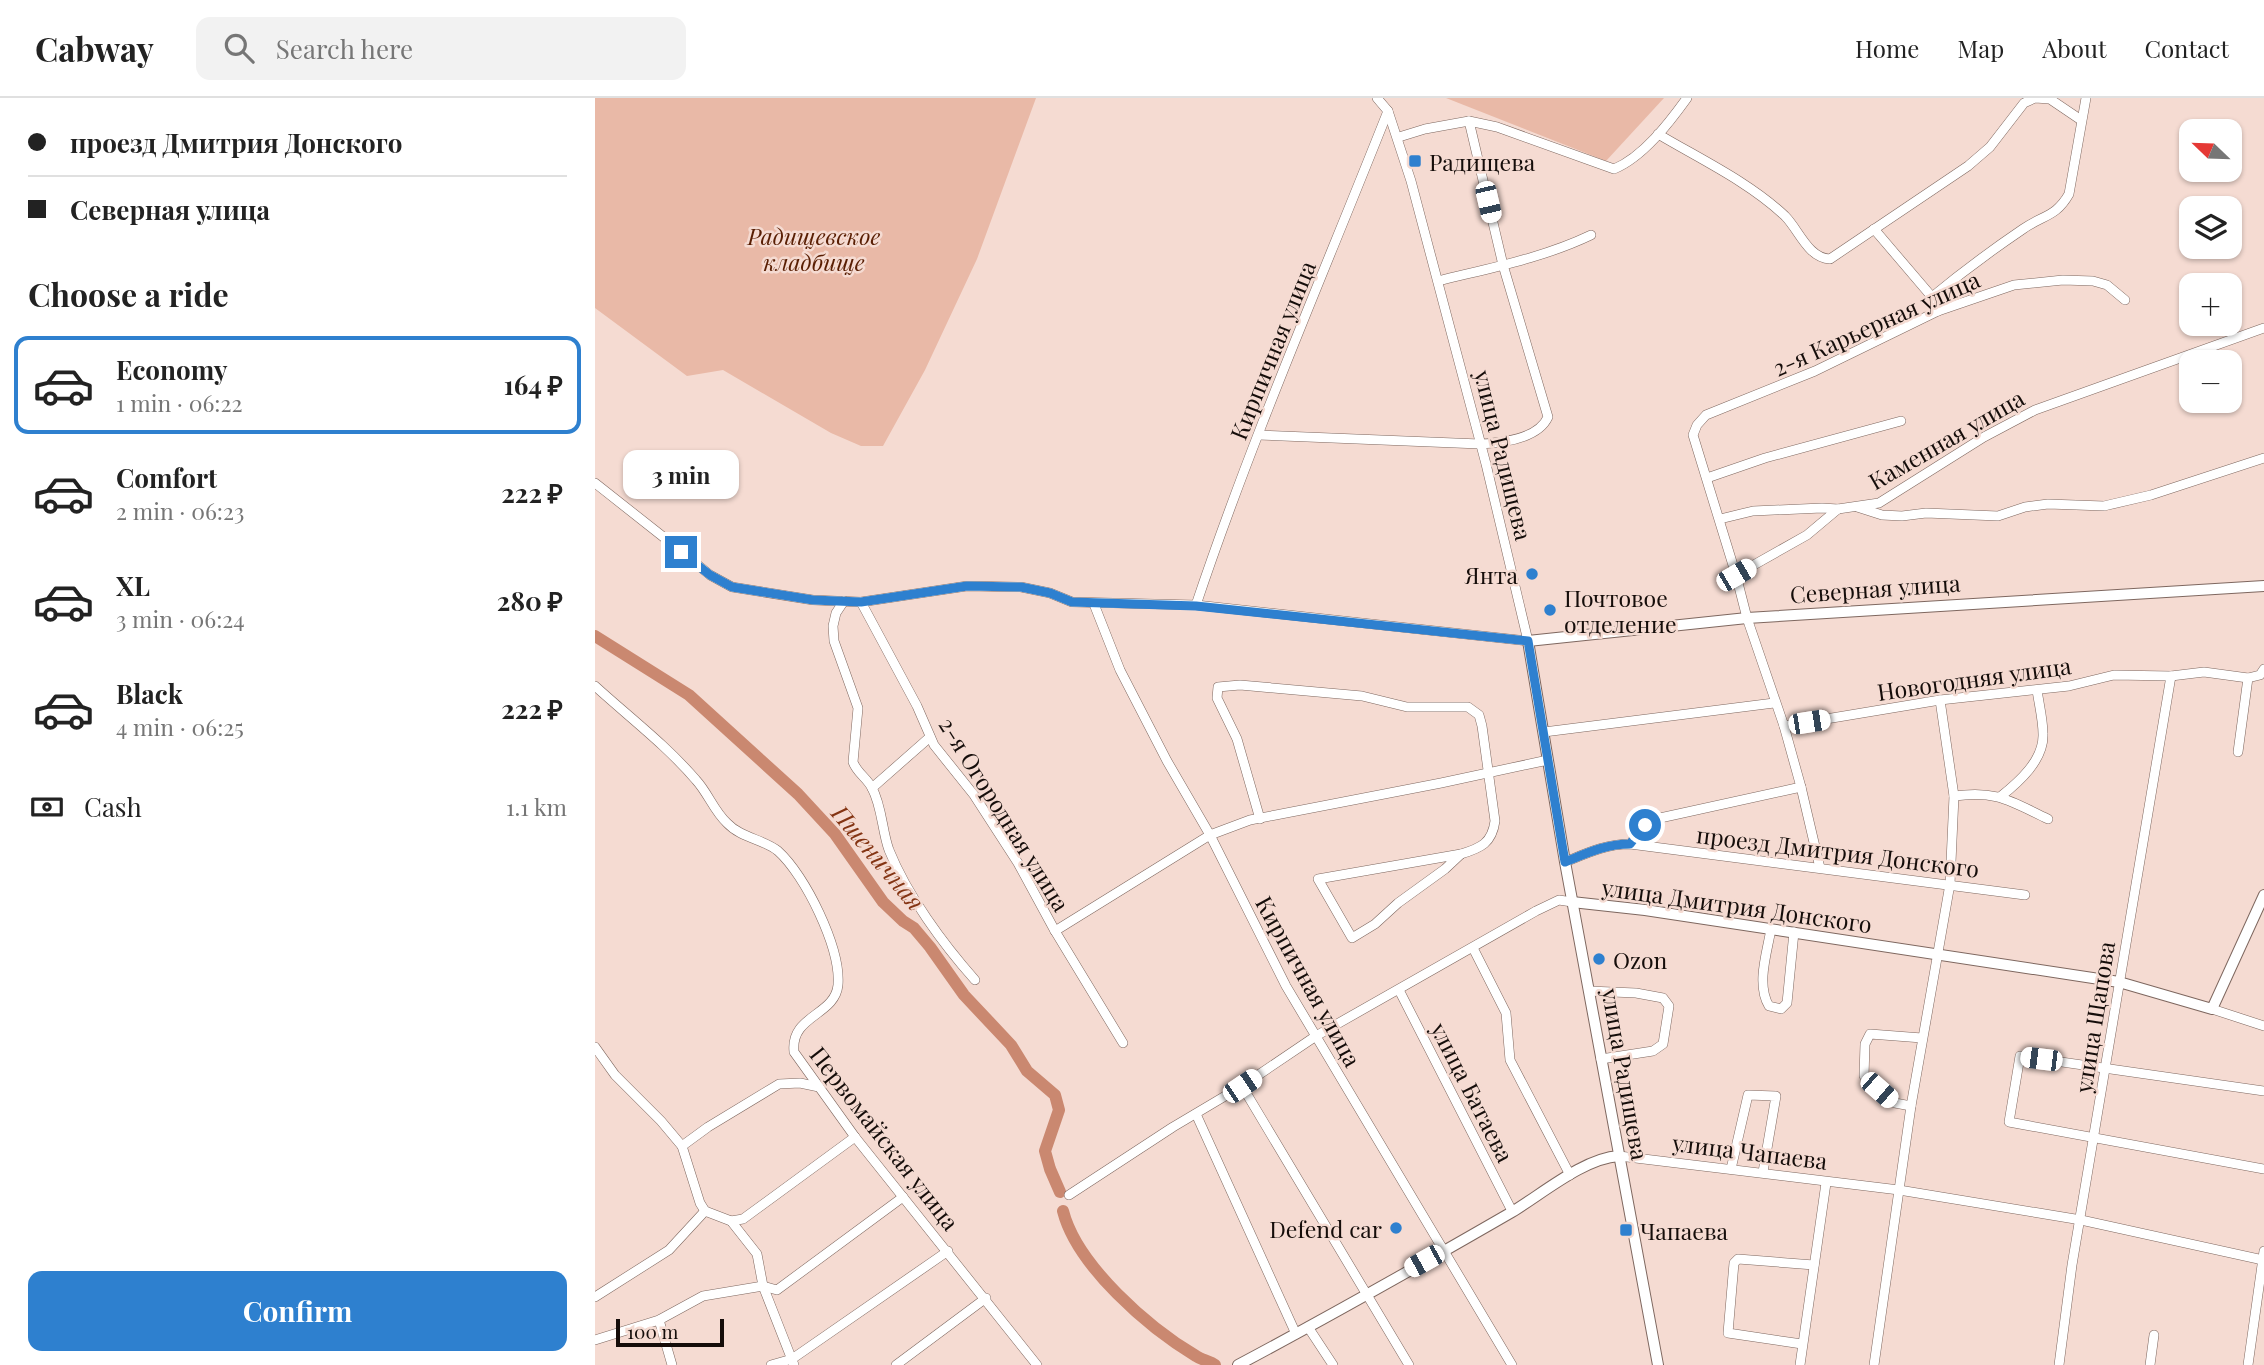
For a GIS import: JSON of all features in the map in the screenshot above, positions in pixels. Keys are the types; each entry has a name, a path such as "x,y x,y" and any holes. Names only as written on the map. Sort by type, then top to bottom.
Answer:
{"main road":[{"name":"Северная улица","path":"1528,641 1747,618 2264,586"},
{"name":"улица Радищева","path":"1528,641 1565,862 1658,1365"},
{"path":"2211,1009 2264,895"},
{"name":"улица Дмитрия Донского","path":"1573,902 1645,910 2119,982 2211,1009"},
{"name":"улица Чапаева","path":"1238,1365 1513,1211 1570,1175 1608,1157 1619,1156"}],"street":[{"name":"улица Радищева","path":"1377,98 1388,111 1399,137 1481,444 1528,641"},
{"path":"1399,137 1469,121 1497,127 1614,169 1626,164 1658,134 1688,98"},
{"path":"1658,134 1757,193 1786,217 1821,258 1830,259 1976,159 1990,147 2024,103 2035,98 2049,99 2081,120"},
{"name":"2-я Карьерная улица","path":"1932,297 2027,226 2062,207 2069,194 2086,98"},
{"name":"Кирпичная улица","path":"1196,606 1259,435 1388,111"},
{"path":"1259,435 1481,444 1499,443 1542,427 1548,417 1503,265 1469,121"},
{"path":"1874,229 1932,297 1938,311"},
{"path":"1438,281 1558,250 1591,235"},
{"name":"2-я Карьерная улица","path":"1707,478 1693,435 1706,415 1815,372 1938,311 2014,285 2063,280 2094,281 2107,285 2125,300"},
{"name":"Каменная улица","path":"1720,519 1753,511 1838,509 1879,503 1984,436 2035,410 2264,328"},
{"path":"1820,868 1784,726 1747,618 1707,478 1765,458 1901,421"},
{"path":"1856,507 1882,515 1926,513 1999,516 2025,507 2048,504 2104,506 2151,495 2264,458"},
{"name":"Северная улица","path":"595,483 710,575 732,587 813,600 861,602 967,586 1021,587 1050,593 1072,602 1196,606 1528,641"},
{"path":"1736,575 1807,535 1838,509"},
{"path":"844,601 836,613 834,640 857,708 853,762 856,770 872,788 895,864 942,939 975,980"},
{"name":"2-я Огородная улица","path":"861,602 934,745 974,795 1018,863 1055,931 1123,1043"},
{"name":"Кирпичная улица","path":"1094,604 1121,670 1167,761 1210,835 1286,986 1512,1365"},
{"path":"2238,752 2248,678 2260,675 2264,669"},
{"name":"Новогодняя улица","path":"1784,726 1940,701 2069,686 2114,675 2171,676 2204,672 2248,678"},
{"name":"улица Щапова","path":"2059,1365 2072,1265 2171,676"},
{"name":"Первомайская улица","path":"595,685 698,781 726,823 736,831 771,846 798,875 828,937 837,974 836,993 831,1002 799,1028 793,1038 794,1052 855,1137 1037,1365"},
{"path":"1260,818 1237,739 1217,698 1218,687 1240,685 1363,696 1407,707 1468,707 1479,715 1495,821 1493,835 1475,850 1461,854 1318,879 1352,938 1375,925 1398,903 1461,854"},
{"path":"2000,797 2019,781 2034,762 2044,737 2037,690"},
{"path":"1874,1365 1911,1106 1950,884 1954,796 1940,701"},
{"path":"1543,732 1774,703"},
{"path":"872,788 930,737"},
{"path":"1055,931 1210,835 1260,818 1548,760"},
{"path":"1630,844 1645,825 1660,818 1801,787"},
{"path":"1954,796 1980,792 2000,797 2048,819"},
{"name":"проезд Дмитрия Донского","path":"1565,862 1615,844 1630,844 2025,895"},
{"name":"улица Дмитрия Донского","path":"1069,1195 1316,1036 1559,900 1573,902"},
{"path":"1772,929 1763,996 1769,1006 1781,1009 1787,1003 1794,932"},
{"path":"1473,947 1506,1013 1510,1060 1570,1175"},
{"name":"улица Батаева","path":"1399,990 1513,1211"},
{"path":"1589,991 1636,993 1663,998 1669,1006 1663,1044 1660,1047 1653,1051 1601,1059"},
{"name":"улица Дмитрия Донского","path":"2211,1009 2264,1026"},
{"path":"1911,1106 1895,1103 1864,1076 1865,1044 1870,1034 1922,1038"},
{"path":"595,1047 615,1075 682,1146 705,1211 731,1221 743,1219 855,1137"},
{"path":"2264,1091 2020,1056 2009,1122 2264,1169"},
{"path":"682,1146 779,1084 800,1083 820,1087"},
{"path":"1242,1086 1409,1365"},
{"path":"1731,1169 1748,1095 1760,1094 1776,1097 1763,1172"},
{"path":"1196,1114 1296,1334"},
{"name":"улица Чапаева","path":"1619,1156 1899,1190 2081,1220 2263,1255"},
{"path":"1800,1365 1826,1182"},
{"path":"595,1340 659,1320 703,1296 763,1286 777,1290 903,1197"},
{"path":"595,1297 669,1250 705,1211"},
{"path":"731,1221 757,1254 763,1286 793,1362"},
{"path":"771,1365 793,1362 948,1251"},
{"path":"2248,1365 2263,1255"},
{"path":"1802,1344 1728,1333 1734,1263 1738,1259 1814,1265"},
{"path":"896,1365 986,1298"},
{"path":"659,1320 672,1365"},
{"path":"1308,1326 1333,1365"},
{"path":"2150,1365 2154,1335"}],"green space":[{"name":"Радищевское кладбище","path":"595,98 1036,98 977,259 925,370 883,446 861,446 831,433 723,370 687,376 595,308"},
{"path":"1446,98 1664,98 1606,161"}],"waterway":[{"name":"Пшеничная","path":"595,636 689,695 798,794 835,834 883,902 914,928 930,947 964,995 1011,1045 1027,1071 1055,1095 1059,1110 1045,1151 1060,1192"},
{"name":"Пшеничная","path":"1063,1211 1083,1253 1117,1294 1177,1344 1215,1365"}],"place":[{"name":"Радищева","path":"1415,161"},
{"name":"Янта","path":"1532,574"},
{"name":"Почтовое отделение","path":"1550,610"},
{"name":"Ozon","path":"1599,959"},
{"name":"Defend car","path":"1396,1228"},
{"name":"Чапаева","path":"1626,1230"}],"route":[{"path":"681,552 710,575 732,587 813,600 861,602 967,586 1021,587 1050,593 1072,602 1196,606 1528,641 1565,862 1615,844 1630,844 1645,825"}]}
